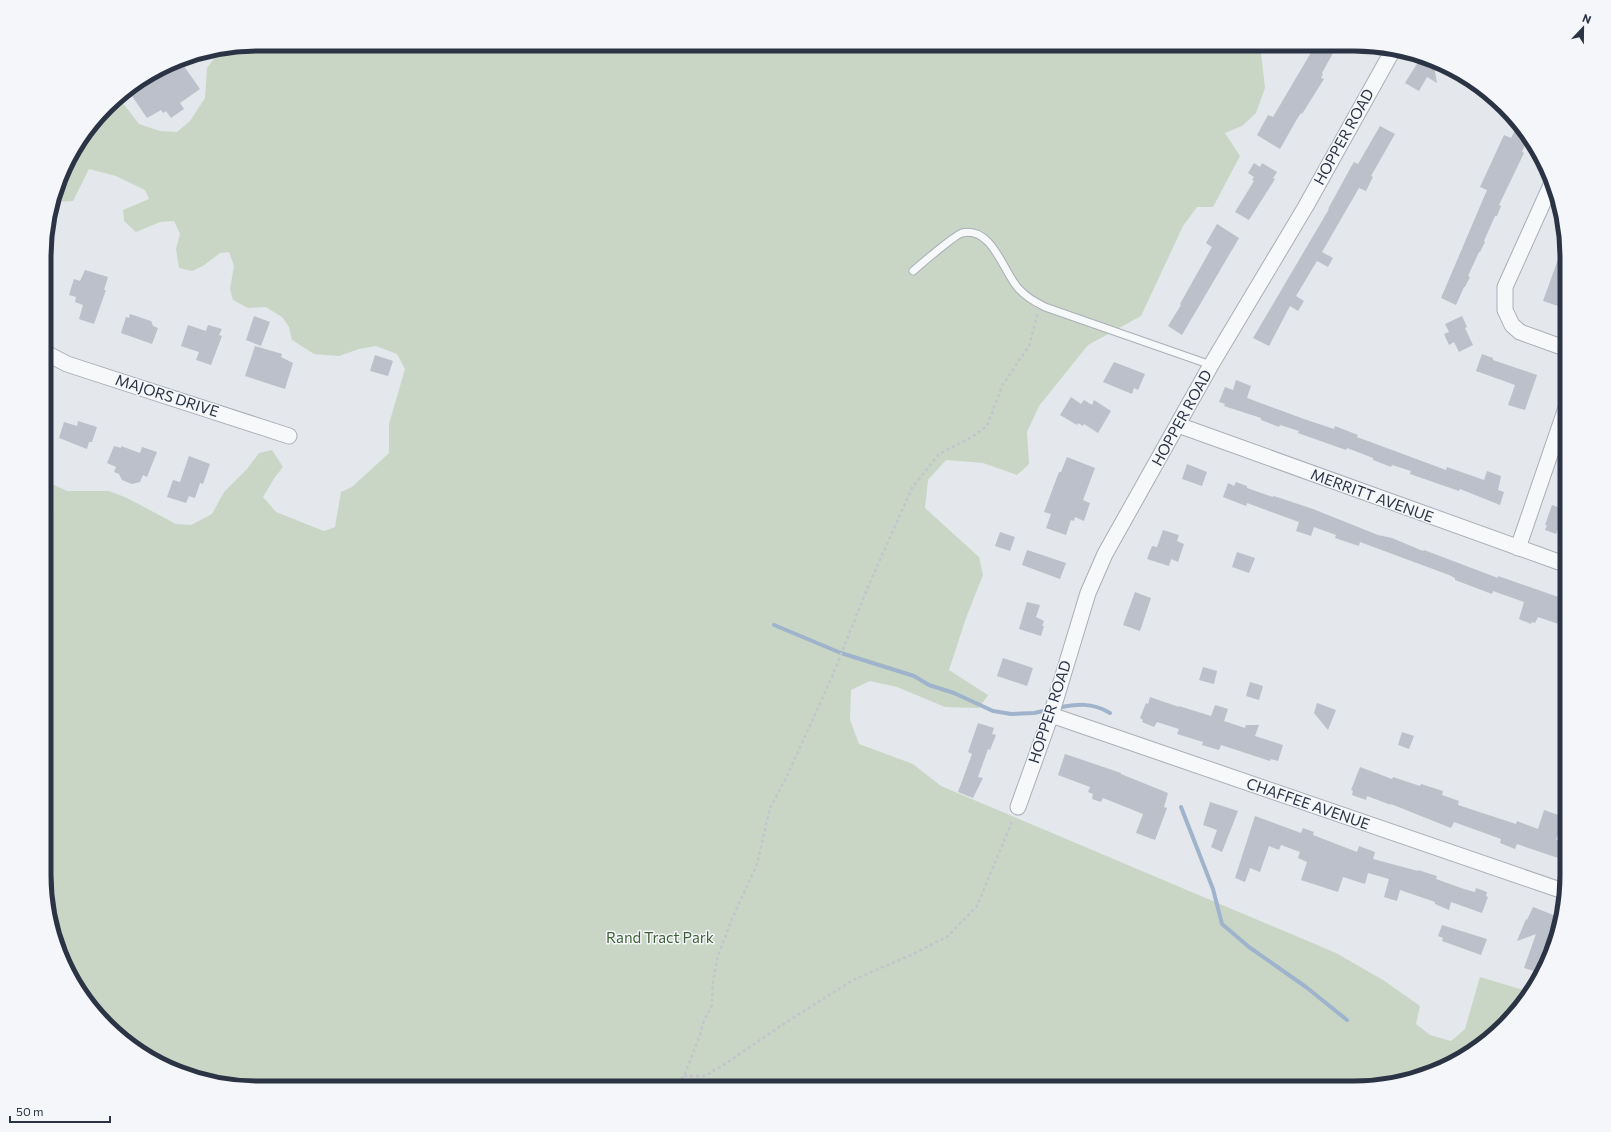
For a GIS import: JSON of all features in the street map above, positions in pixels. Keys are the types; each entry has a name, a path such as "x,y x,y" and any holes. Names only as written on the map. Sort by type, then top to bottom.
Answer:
{"street":[{"name":"HOPPER ROAD","path":"1018,807 1051,715 1088,593 1105,554 1211,365 1306,206 1391,54"},
{"path":"1549,190 1506,287 1505,310 1512,325 1520,332 1560,346"},
{"name":"MAJORS DRIVE","path":"51,356 67,364 289,436"},
{"name":"MERRITT AVENUE","path":"1178,425 1560,563"},
{"path":"1518,548 1560,425"},
{"name":"CHAFFEE AVENUE","path":"1051,715 1560,890"}],"lane":[{"path":"913,271 961,234 974,233 986,240 1016,286 1028,299 1211,365"}],"path":[{"path":"679,1081 684,1076 700,1035 703,1023 712,1005 713,981 718,956 756,864 770,808 787,776 832,677 867,589 912,488 939,454 970,438 988,426 1002,386 1029,346 1040,304"},
{"path":"684,1076 706,1076 853,980 911,956 948,936 978,906 1018,807"},
{"path":"704,1081 706,1076"}],"green space":[{"name":"Rand Tract Park","path":"268,51 1261,51 1265,88 1256,113 1242,126 1225,133 1240,156 1213,207 1197,207 1183,226 1141,316 1088,345 1039,406 1027,432 1029,464 1017,475 983,463 946,460 928,480 925,508 979,557 983,575 966,618 949,670 988,695 979,708 945,707 897,687 870,681 851,690 850,720 859,744 913,764 941,786 1336,953 1383,980 1420,1006 1416,1024 1430,1035 1451,1041 1465,1029 1480,977 1524,990 1509,1011 1490,1030 1445,1060 1407,1074 1367,1081 244,1081 204,1074 178,1065 154,1053 121,1030 102,1011 72,966 58,928 51,888 51,483 67,491 109,491 127,498 176,524 191,525 212,514 224,492 247,469 259,453 272,450 283,467 263,497 276,512 324,531 335,527 341,492 352,487 389,453 389,424 405,369 397,354 376,346 359,349 339,356 314,354 292,340 289,327 282,317 266,307 248,308 233,300 230,289 234,266 229,252 220,253 203,266 192,271 179,268 176,249 180,234 174,221 160,222 136,232 124,221 123,210 149,199 145,190 116,176 89,169 73,201 59,202 72,166 79,154 102,121 121,102 139,124 160,131 177,132 190,121 205,98 207,68 217,55 228,53 242,55"}],"building":[{"path":"1312,51 1334,51 1322,73 1321,78 1324,79 1302,114 1301,113 1297,119 1280,149 1257,135 1268,115 1273,117"},
{"path":"1418,62 1434,68 1437,83 1427,77 1419,91 1405,83"},
{"path":"183,65 200,89 180,103 184,109 171,118 166,111 163,113 161,110 147,118 132,96 167,71"},
{"path":"1380,126 1395,134 1371,176 1373,177 1366,191 1359,188 1322,252 1333,258 1328,267 1317,261 1296,296 1304,301 1298,311 1290,306 1269,346 1253,338 1329,209 1351,167 1354,162 1358,164"},
{"path":"1515,130 1526,144 1522,152 1524,153 1499,205 1501,206 1497,216 1495,216 1484,241 1485,242 1468,276 1470,277 1456,305 1441,298 1487,190 1480,187 1504,135 1511,138"},
{"path":"1254,163 1260,167 1262,163 1277,172 1273,178 1275,179 1249,220 1235,212 1254,181 1252,180 1254,177 1248,173"},
{"path":"1217,224 1239,238 1182,335 1168,326 1212,247 1206,243"},
{"path":"1560,254 1560,307 1543,301"},
{"path":"85,270 108,277 104,290 106,290 94,324 79,319 83,305 75,302 76,297 69,295 74,279 80,281"},
{"path":"130,314 151,321 153,326 158,328 152,344 121,333 126,317 129,318"},
{"path":"254,316 270,322 261,346 246,340"},
{"path":"1462,316 1467,327 1465,328 1473,345 1459,352 1454,342 1449,345 1444,334 1449,332 1445,324"},
{"path":"188,325 206,331 208,325 222,329 219,335 222,336 211,365 196,360 199,352 181,346"},
{"path":"255,346 282,354 281,357 293,363 285,389 245,376"},
{"path":"1482,354 1493,358 1493,360 1537,375 1525,410 1508,405 1515,385 1476,371"},
{"path":"375,355 393,361 388,376 370,371"},
{"path":"1114,362 1145,374 1138,390 1134,388 1132,394 1103,382"},
{"path":"1236,380 1251,386 1247,398 1304,419 1334,429 1335,426 1358,435 1357,437 1446,470 1447,467 1484,480 1487,471 1501,476 1498,490 1504,492 1500,505 1460,489 1459,491 1410,474 1411,471 1392,465 1391,467 1347,448 1346,450 1298,433 1299,431 1280,425 1279,427 1261,420 1261,418 1224,406 1225,404 1219,402 1225,387 1233,390"},
{"path":"1071,397 1081,404 1084,400 1092,405 1094,400 1111,411 1098,433 1084,424 1083,426 1078,423 1077,425 1060,415"},
{"path":"78,421 97,427 92,442 89,442 87,449 59,438 64,422 77,426"},
{"path":"114,446 121,448 121,446 140,453 142,447 157,452 147,477 143,475 140,482 132,484 122,480 119,474 114,472 116,467 107,463"},
{"path":"189,456 210,464 203,484 200,483 195,498 189,496 186,503 167,497 173,480 180,482"},
{"path":"1067,457 1095,468 1083,500 1090,503 1084,521 1075,517 1074,521 1071,520 1066,535 1046,528 1051,514 1044,512 1059,472 1061,472"},
{"path":"1187,464 1207,472 1202,486 1182,479"},
{"path":"1236,482 1247,486 1247,488 1313,509 1378,535 1392,538 1423,551 1424,550 1498,578 1498,576 1560,598 1560,625 1538,617 1535,623 1532,622 1531,624 1519,619 1524,602 1493,591 1492,594 1455,580 1455,578 1449,575 1360,542 1359,546 1335,538 1336,535 1314,527 1311,536 1296,531 1299,522 1247,503 1246,506 1223,497 1228,483 1234,486"},
{"path":"1552,505 1560,508 1560,530 1558,529 1556,534 1545,530 1547,525 1545,525"},
{"path":"1163,530 1179,535 1177,541 1184,544 1178,562 1171,559 1169,566 1147,559 1152,546 1157,547"},
{"path":"1000,532 1015,537 1010,551 995,546"},
{"path":"1027,550 1066,563 1060,579 1022,565"},
{"path":"1237,552 1255,558 1249,573 1232,567"},
{"path":"1135,592 1151,598 1140,631 1123,625"},
{"path":"1027,602 1040,605 1036,617 1044,621 1041,636 1019,629"},
{"path":"1003,658 1033,668 1027,686 997,676"},
{"path":"1203,667 1217,671 1214,684 1199,680"},
{"path":"1250,682 1263,686 1259,700 1246,696"},
{"path":"1150,697 1211,716 1215,705 1228,709 1224,721 1245,728 1246,725 1259,725 1255,736 1283,745 1278,761 1271,759 1270,761 1221,745 1219,750 1202,745 1203,742 1177,734 1179,729 1157,722 1154,727 1142,722 1143,720 1140,718 1146,703 1148,704"},
{"path":"1317,703 1336,710 1328,730 1314,713"},
{"path":"978,723 994,728 992,734 996,735 990,750 988,749 978,777 983,778 973,798 958,792 972,754 968,752"},
{"path":"1402,732 1414,736 1409,749 1398,745"},
{"path":"1065,754 1121,773 1168,793 1164,807 1167,808 1155,840 1136,833 1143,814 1103,798 1101,802 1092,799 1093,794 1088,792 1090,787 1058,775"},
{"path":"1360,767 1392,779 1393,777 1420,786 1421,784 1443,791 1442,795 1459,801 1458,805 1516,824 1517,821 1538,829 1544,810 1560,816 1560,828 1556,840 1560,841 1560,859 1517,844 1515,849 1500,843 1501,839 1454,822 1451,828 1367,796 1366,800 1352,795 1353,791 1351,790"},
{"path":"1210,802 1238,811 1222,852 1211,847 1217,830 1203,825"},
{"path":"1255,816 1301,833 1303,828 1314,832 1313,835 1357,852 1359,846 1375,852 1373,859 1437,876 1436,879 1464,889 1475,892 1476,888 1487,892 1486,896 1488,897 1482,913 1451,902 1449,910 1435,904 1435,902 1400,890 1397,901 1384,897 1389,879 1368,873 1365,884 1343,877 1338,892 1301,880 1307,862 1298,858 1300,852 1281,845 1279,850 1269,846 1260,872 1250,868 1245,882 1235,878"},
{"path":"1533,907 1556,916 1549,941 1536,972 1524,968 1536,934 1517,941 1526,919 1527,920"},
{"path":"1442,925 1487,939 1481,955 1442,941 1443,938 1438,936"}],"waterway":[{"path":"774,625 841,653 914,676 929,685 954,693 993,711 1011,714 1034,713 1048,710"},
{"path":"1057,708 1084,705 1097,707 1110,713"},
{"path":"1181,807 1213,889 1222,924 1249,947 1306,987 1347,1020"}]}
